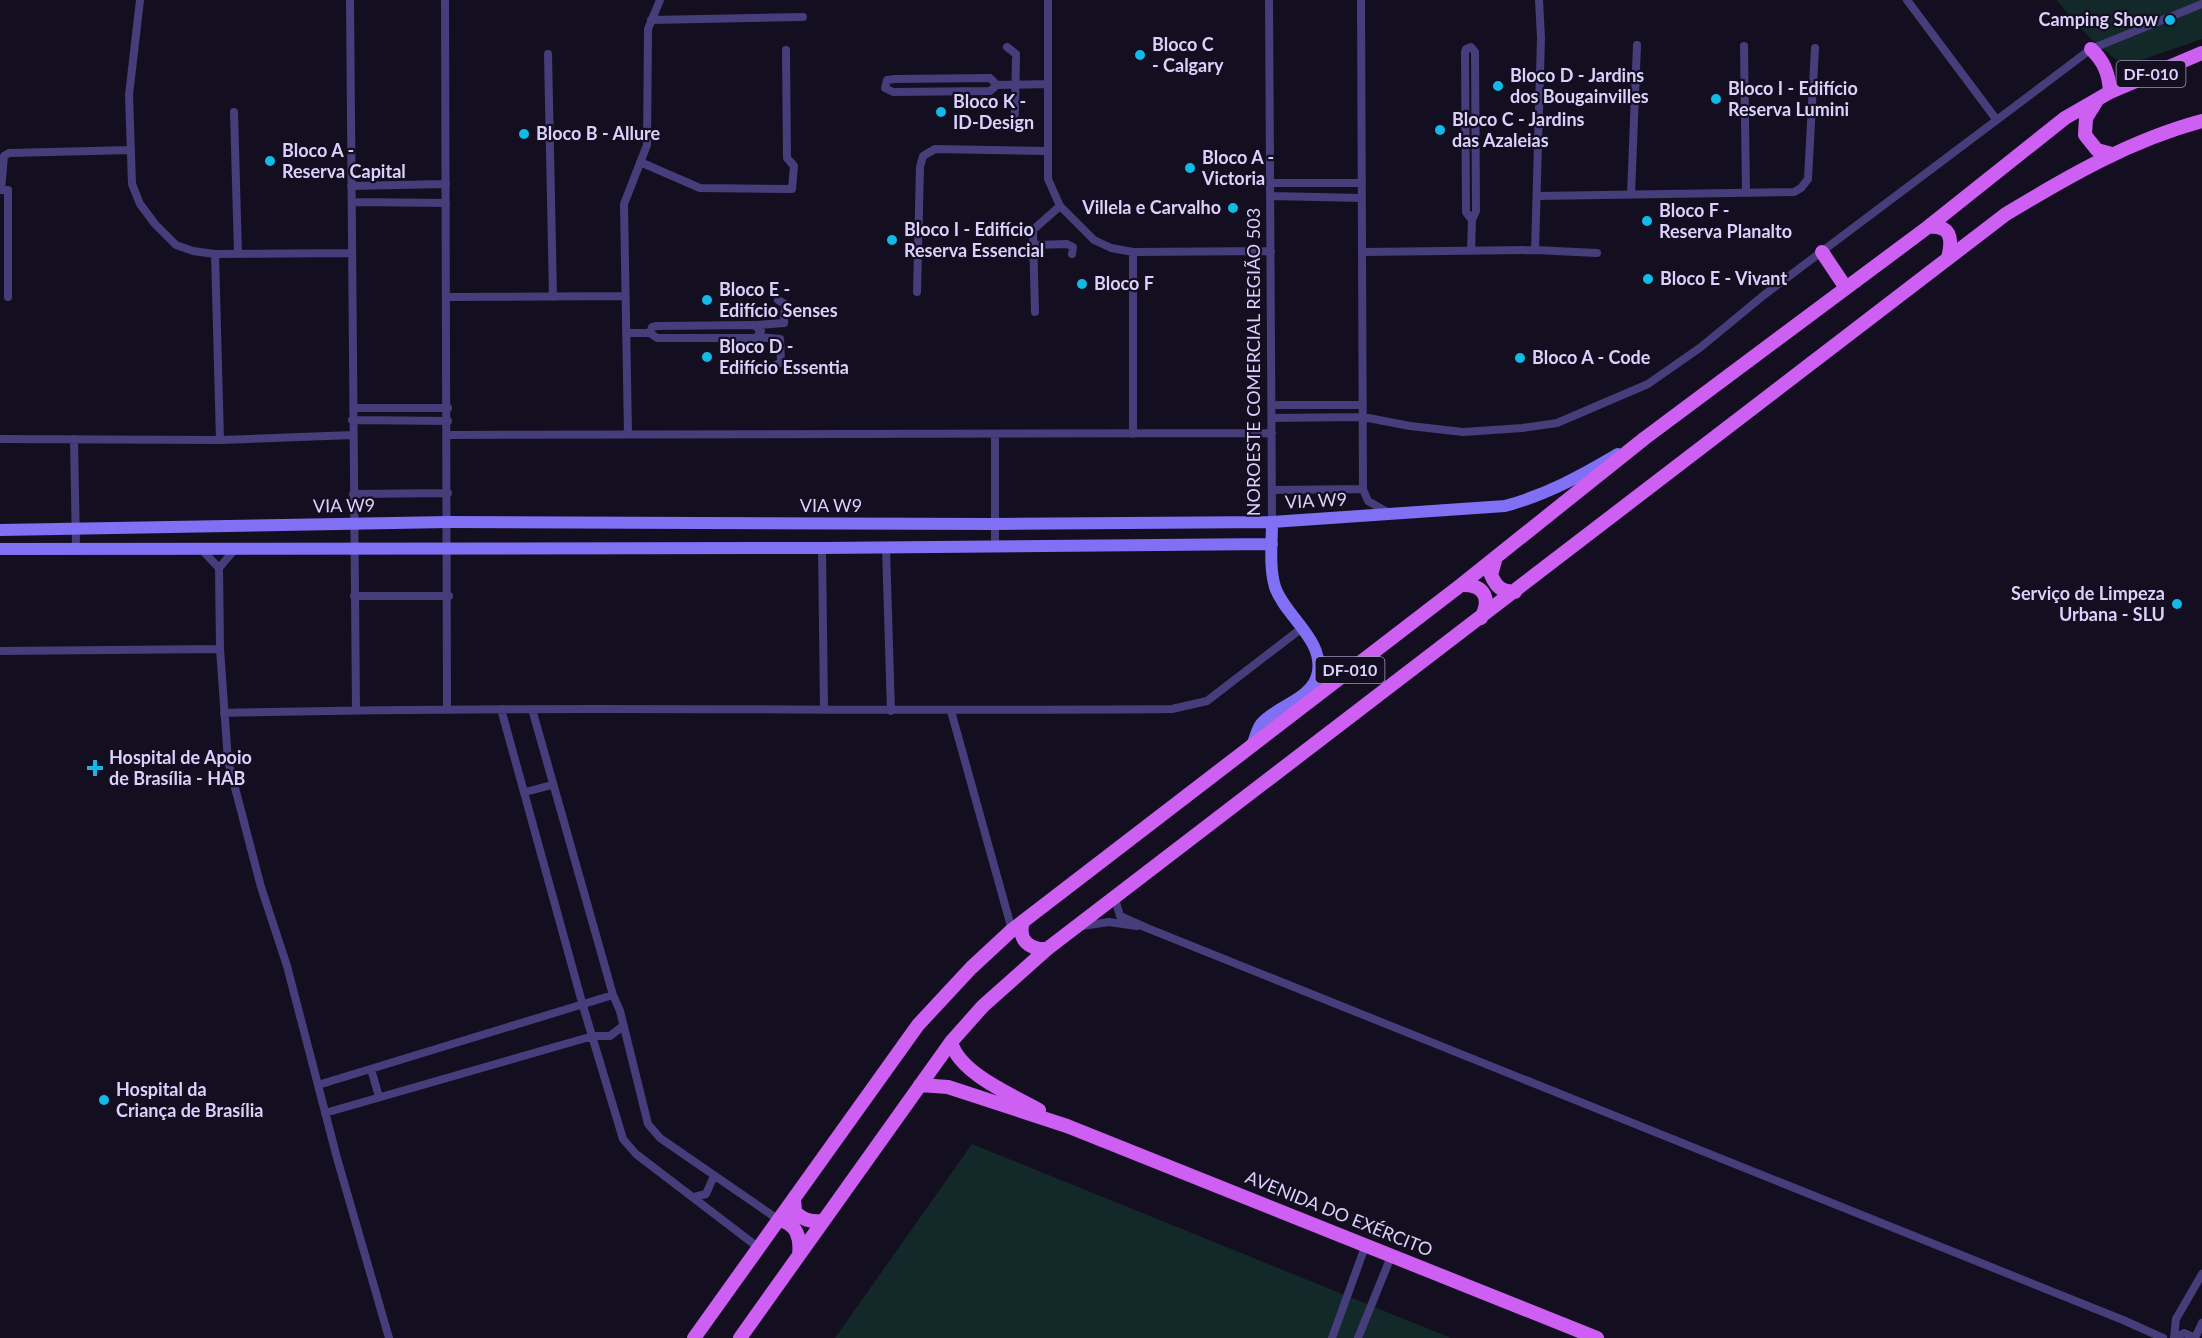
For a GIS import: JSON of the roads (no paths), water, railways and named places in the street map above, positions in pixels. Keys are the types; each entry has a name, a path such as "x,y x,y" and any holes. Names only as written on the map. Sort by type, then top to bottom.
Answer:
{"main road":[{"path":"2091,49 2100,57 2106,69 2106,94 2091,107 2085,123 2085,135 2097,150 2112,154"},
{"name":"DF-010","path":"694,1338 918,1025 970,968 1018,926 1461,585 1645,438 1928,227 2065,118 2106,94 2202,53"},
{"name":"DF-010","path":"740,1338 951,1042 983,1006 1047,949 1515,592 1840,338 2006,214 2071,175 2112,154 2170,130 2202,121"},
{"path":"1928,227 1940,226 1948,230 1953,241 1948,258"},
{"path":"1822,252 1846,288"},
{"path":"1496,557 1491,575 1496,586 1504,591 1515,592"},
{"path":"1461,585 1474,585 1483,591 1486,599 1481,618"},
{"path":"1018,926 1027,945 1034,950 1047,949"},
{"name":"AVENIDA DO EXÉRCITO","path":"951,1042 954,1053 971,1070 1067,1126"},
{"name":"AVENIDA DO EXÉRCITO","path":"920,1085 948,1087 1067,1126 1392,1254 1597,1338"},
{"path":"794,1198 795,1212 801,1218 810,1222 822,1221"},
{"path":"779,1220 790,1224 798,1235 799,1255"}],"street":[{"path":"140,0 130,74 132,184 140,204 155,224 176,245 193,251 215,254 352,253"},
{"path":"350,0 356,710"},
{"path":"445,0 449,596 447,708"},
{"path":"628,434 624,204 647,136 648,29 660,0"},
{"path":"1048,0 1048,179 1060,206 1094,240 1111,248 1133,252 1271,251"},
{"name":"NOROESTE COMERCIAL REGIÃO 503","path":"1252,745 1261,724 1305,692 1317,678 1316,647 1283,604 1272,573 1269,0"},
{"path":"1360,0 1364,252 1363,489 1368,501 1395,515"},
{"path":"1535,250 1541,38 1539,0"},
{"path":"1907,0 1996,119"},
{"path":"1272,418 1363,417 1410,426 1463,432 1557,423 1647,384 1701,347 1996,119 2091,49 2202,4"},
{"path":"651,20 803,17"},
{"path":"1631,194 1637,45"},
{"path":"1744,46 1746,192"},
{"path":"1004,126 1014,120 1016,85 1016,54 1007,47"},
{"path":"1471,251 1472,220 1476,211 1475,52 1468,47 1465,52 1465,196 1466,212 1472,220"},
{"path":"1537,196 1794,192 1801,188 1808,179 1815,48"},
{"path":"640,162 700,188 792,189 794,168 787,158 786,50"},
{"path":"548,54 553,297"},
{"path":"997,84 990,91 893,92 885,88 887,80 895,79 990,78 997,84 1048,84"},
{"path":"234,112 238,254"},
{"path":"917,292 920,166 923,156 935,149 1048,151"},
{"path":"8,297 8,190 1,190 4,156 9,153 131,150"},
{"path":"1271,183 1362,183"},
{"path":"351,186 446,184"},
{"path":"1271,196 1362,198"},
{"path":"352,202 446,203"},
{"path":"1035,312 1034,229 1060,206"},
{"path":"1033,245 1067,244 1073,247 1072,254"},
{"path":"1364,252 1535,250 1597,253"},
{"path":"1133,252 1133,434"},
{"path":"215,254 220,440"},
{"path":"447,297 625,296"},
{"path":"650,333 652,327 657,326 757,326 784,323 785,304 778,300"},
{"path":"757,326 761,332 758,337"},
{"path":"626,333 650,333 657,338 758,337 780,339 781,362 771,368"},
{"path":"1272,405 1363,405"},
{"path":"352,408 448,408"},
{"path":"352,420 448,421"},
{"path":"448,435 1272,433"},
{"path":"0,439 220,440 353,435"},
{"path":"995,435 995,547"},
{"name":"VIA W9","path":"0,530 448,522 1048,524 1272,522 1474,510 1536,497 1570,482 1645,438"},
{"path":"74,439 76,548"},
{"path":"1272,489 1363,489"},
{"path":"353,494 448,493"},
{"path":"914,524 910,533 915,547"},
{"path":"1044,546 1051,532 1048,524"},
{"path":"0,549 886,548 1272,544"},
{"path":"201,548 219,568"},
{"path":"236,548 219,568 220,649 228,761 261,887 287,966 325,1113 389,1338"},
{"path":"822,548 824,710"},
{"path":"886,548 891,711"},
{"path":"354,597 449,596"},
{"path":"224,713 447,708 951,711 1188,706 1207,701 1302,628"},
{"path":"0,651 220,649"},
{"path":"501,709 583,1006 615,1115 628,1148 759,1248"},
{"path":"532,709 612,995 623,1026 648,1124 660,1138 779,1220"},
{"path":"951,711 1018,926"},
{"path":"525,792 552,785"},
{"path":"1119,894 1116,902 1120,916 2163,1338"},
{"path":"1075,928 1109,922 1147,927"},
{"path":"318,1085 583,1006 597,998 612,995"},
{"path":"325,1113 593,1036 610,1036 623,1026"},
{"path":"371,1069 379,1097"},
{"path":"694,1197 705,1194 714,1176"},
{"path":"1332,1338 1366,1244"},
{"path":"1358,1338 1392,1254"},
{"path":"2175,1338 2176,1319 2201,1279"},
{"path":"2175,1338 2184,1333 2195,1338 2202,1323"}],"place":[{"name":"Camping Show","path":"2170,20"},
{"name":"Bloco C - Calgary","path":"1140,55"},
{"name":"Bloco D - Jardins dos Bougainvilles","path":"1498,86"},
{"name":"Bloco I - Edifício Reserva Lumini","path":"1716,99"},
{"name":"Bloco K - ID-Design","path":"941,112"},
{"name":"Bloco C - Jardins das Azaleias","path":"1440,130"},
{"name":"Bloco B - Allure","path":"524,134"},
{"name":"Bloco A - Reserva Capital","path":"270,161"},
{"name":"Bloco A - Victoria","path":"1190,168"},
{"name":"Villela e Carvalho","path":"1233,208"},
{"name":"Bloco F - Reserva Planalto","path":"1647,221"},
{"name":"Bloco I - Edifício Reserva Essencial","path":"892,240"},
{"name":"Bloco E - Vivant","path":"1648,279"},
{"name":"Bloco F","path":"1082,284"},
{"name":"Bloco E - Edifício Senses","path":"707,300"},
{"name":"Bloco D - Edifício Essentia","path":"707,357"},
{"name":"Bloco A - Code","path":"1520,358"},
{"name":"Serviço de Limpeza Urbana - SLU","path":"2177,604"},
{"name":"Hospital de Apoio de Brasília - HAB","path":"95,768"},
{"name":"Hospital da Criança de Brasília","path":"104,1100"}]}
